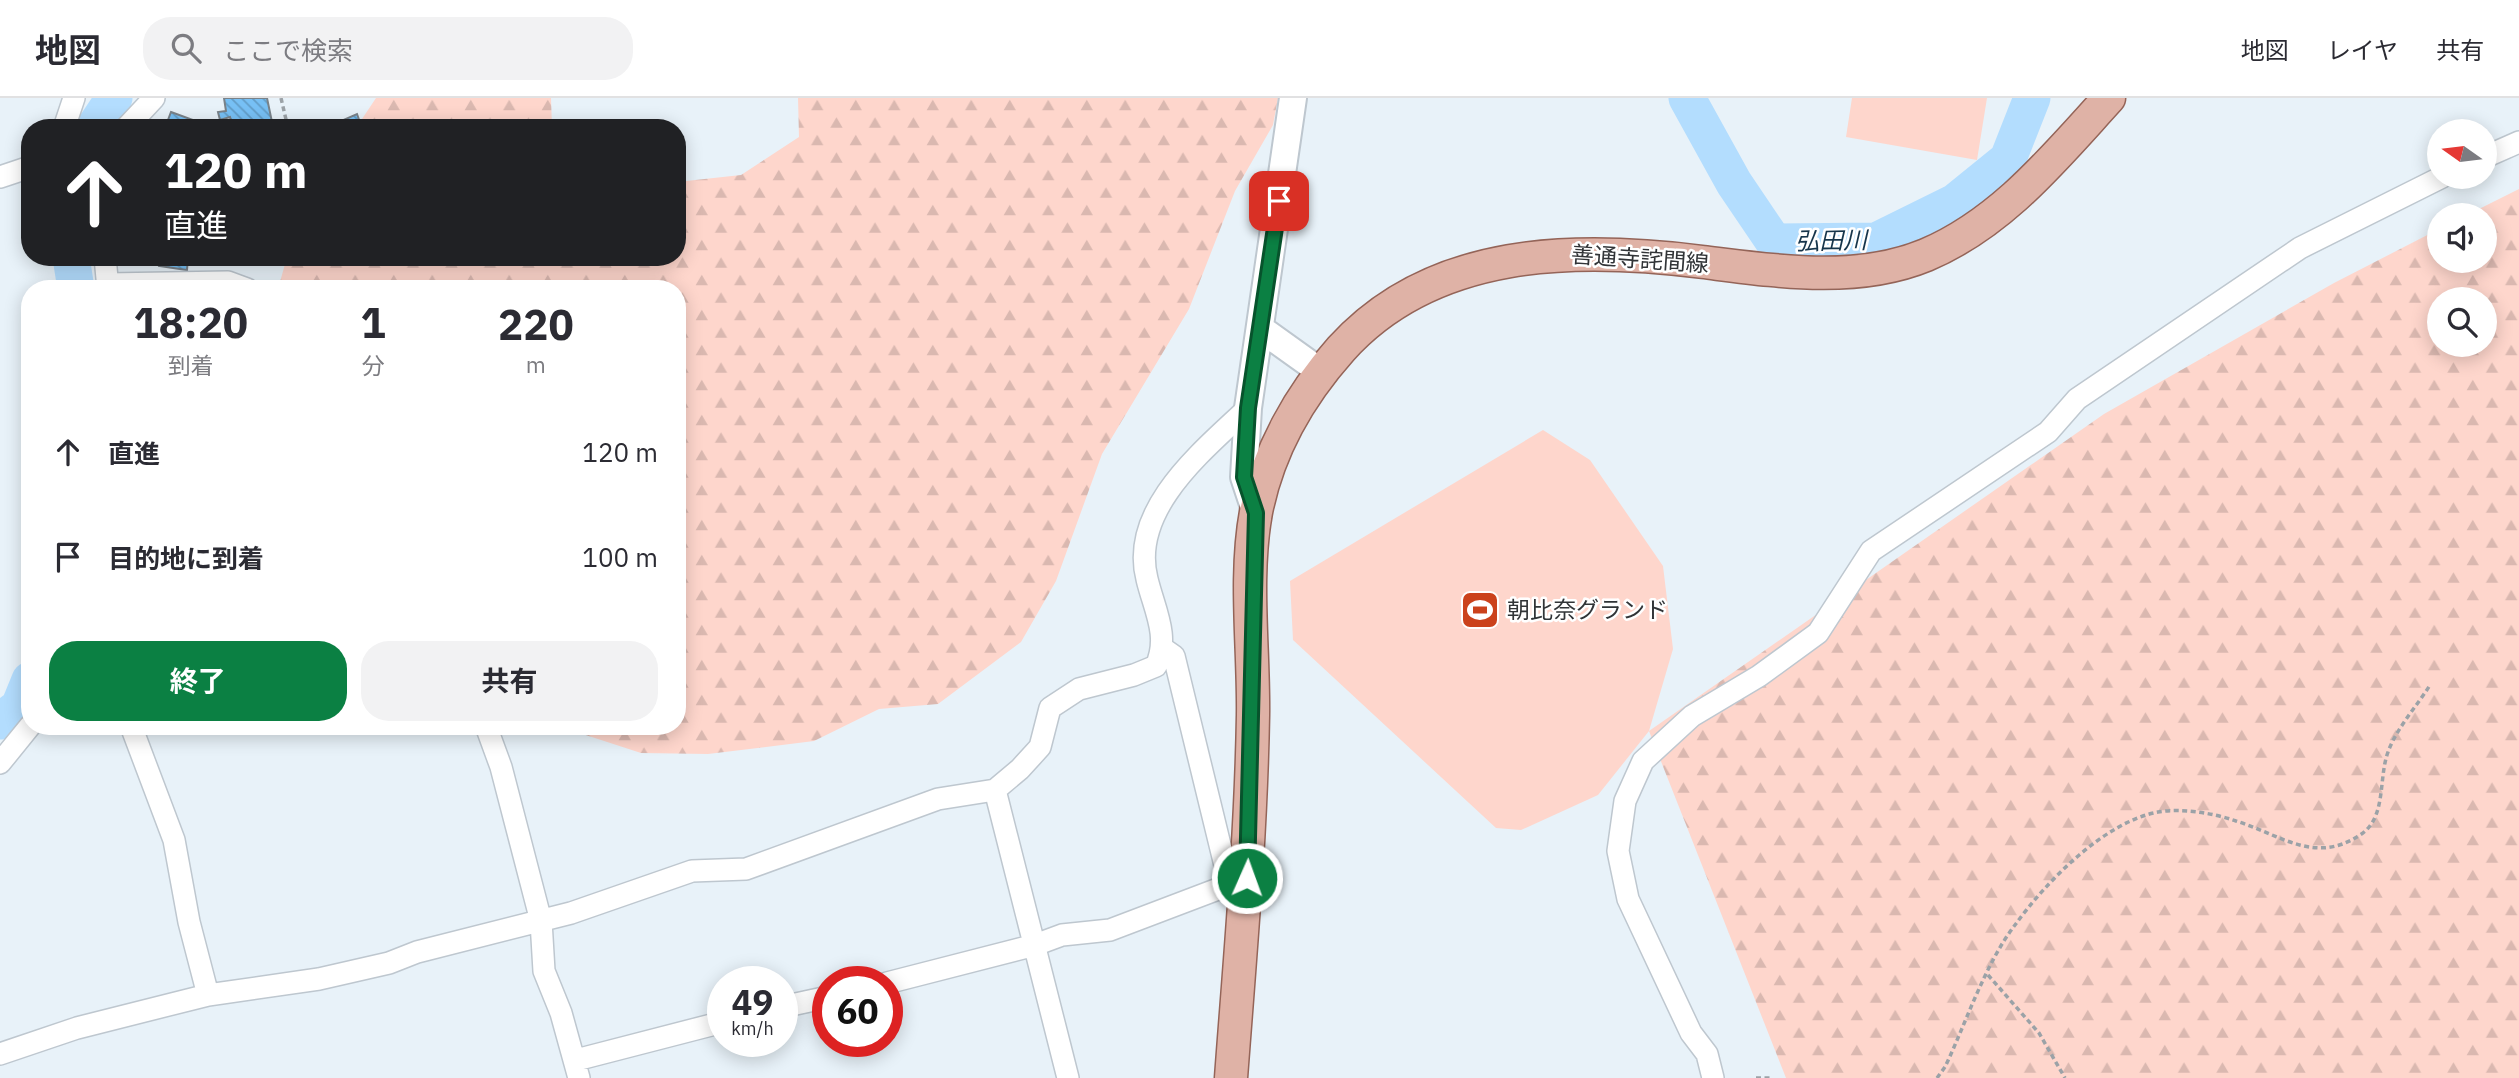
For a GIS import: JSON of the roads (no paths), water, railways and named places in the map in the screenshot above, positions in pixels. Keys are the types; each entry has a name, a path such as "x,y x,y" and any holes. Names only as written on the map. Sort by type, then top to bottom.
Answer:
{"main road":[{"name":"善通寺詫間線","path":"1231,1078 1256,513 1274,452 1295,409 1321,372 1355,333 1405,297 1455,273 1511,259 1579,252 1657,256 1770,270 1825,273 1877,269 1925,255 1973,230 2027,187 2109,98"}],"street":[{"path":"67,119 74,98"},
{"path":"134,119 154,98"},
{"path":"1256,513 1244,477 1248,408 1293,98"},
{"path":"2497,152 2519,142"},
{"path":"0,177 21,170"},
{"path":"1713,1078 1707,1054 1691,1033 1628,899 1618,851 1625,801 1643,761 1692,716 1759,676 1818,634 1871,551 2048,432 2077,398 2300,248 2427,184"},
{"path":"1261,329 1321,372"},
{"path":"0,1055 77,1028 208,995 319,979 541,921 692,870 746,869 938,799 995,790 1040,747 1050,708 1079,689 1134,675 1156,666 1164,649 1142,551 1148,531 1164,498 1196,457 1248,408"},
{"path":"903,979 1035,945 1062,935 1110,930 1238,882 1174,656 1164,649"},
{"path":"0,762 22,735"},
{"path":"134,735 174,840 189,922 208,995"},
{"path":"489,735 501,767 541,921 544,971 578,1069 707,1026"},
{"path":"995,790 1069,1078"}],"waterway":[{"name":"弘田川","path":"100,119 114,98"},
{"name":"弘田川","path":"1687,98 1734,183 1774,242 1876,241 1955,202 2008,159 2032,98"},
{"name":"弘田川","path":"72,266 75,280"},
{"name":"弘田川","path":"0,721 19,707 21,702"}],"place":[{"name":"朝比奈グランド","path":"1480,610"}]}
